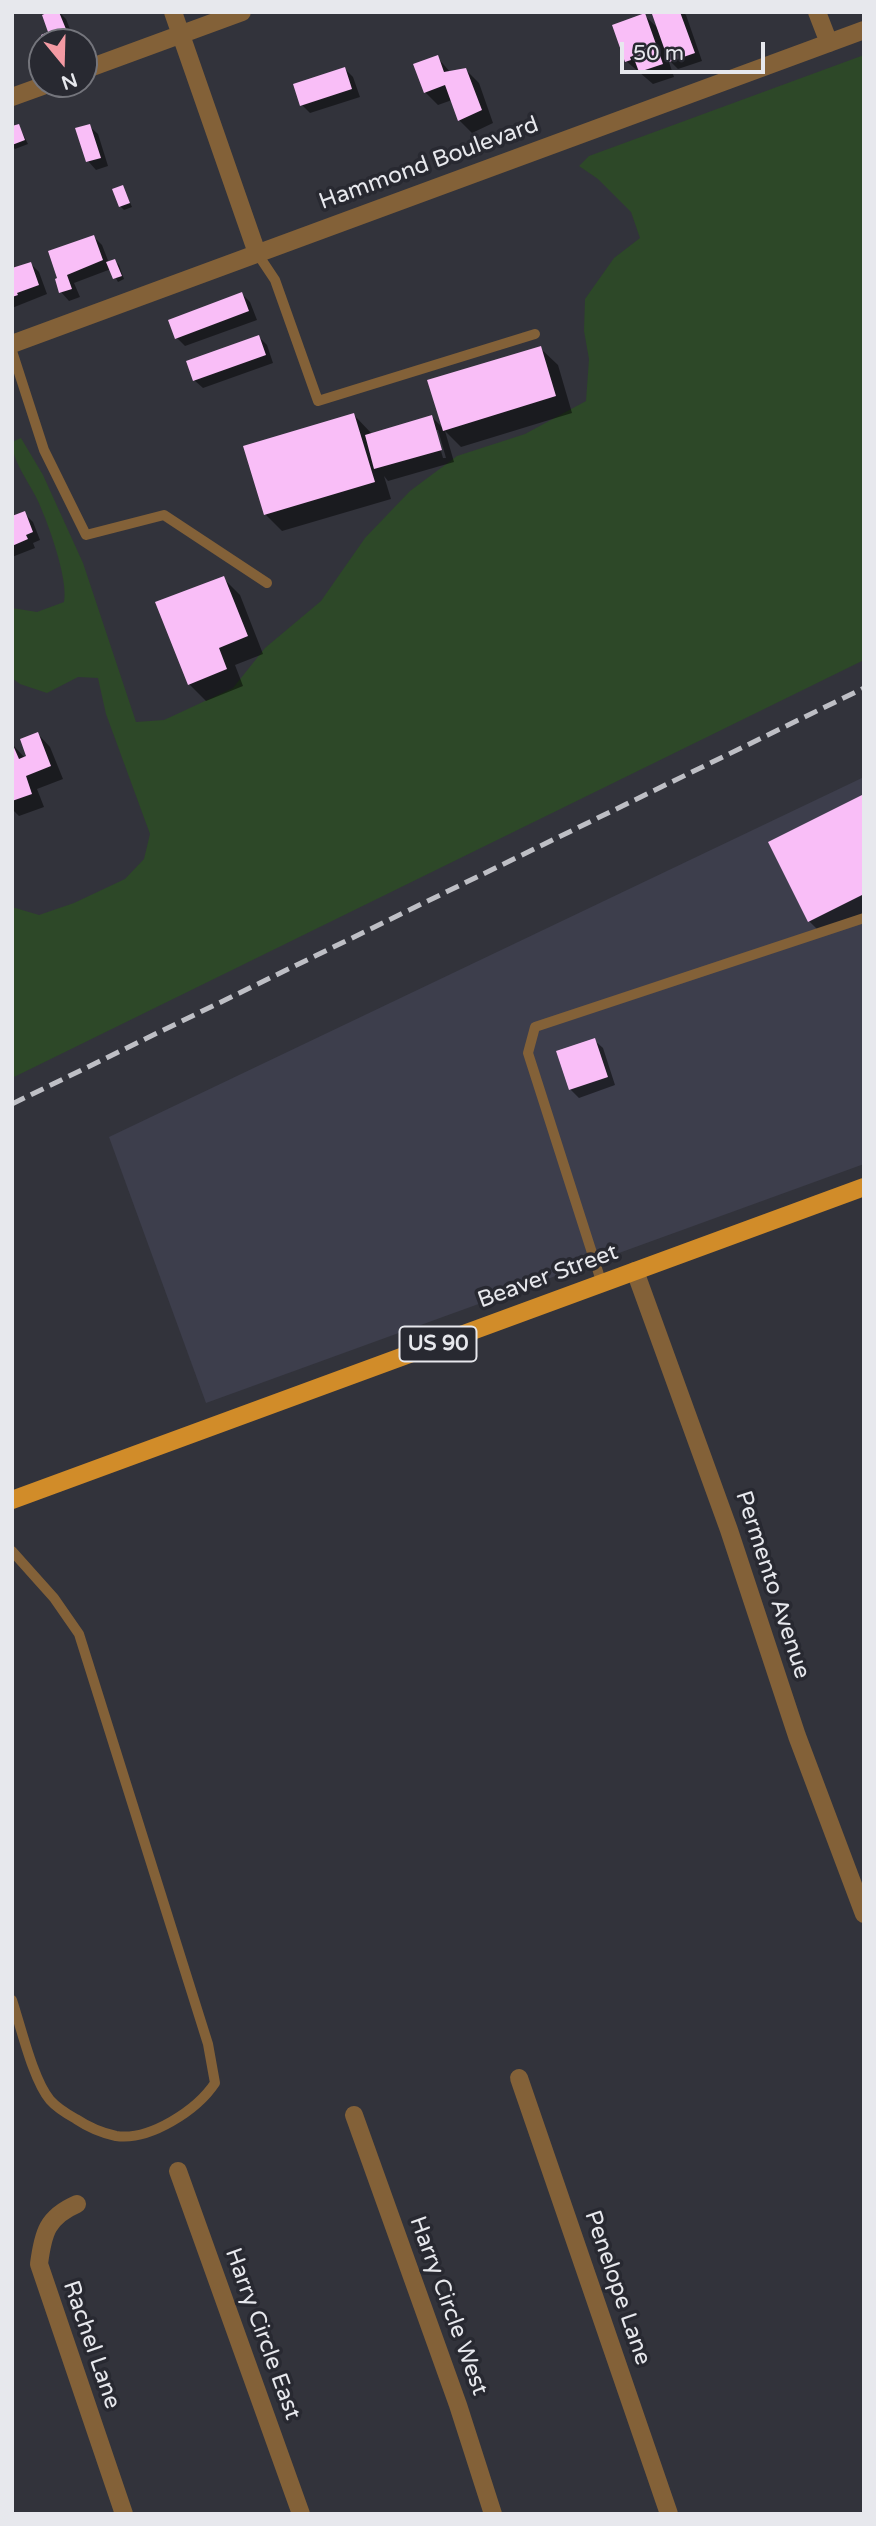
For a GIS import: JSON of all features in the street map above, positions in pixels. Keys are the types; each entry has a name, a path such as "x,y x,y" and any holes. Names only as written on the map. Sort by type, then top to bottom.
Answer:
{"main road":[{"name":"Beaver Street","path":"12,1500 864,1187"}],"street":[{"path":"173,12 257,253"},
{"path":"98,66 242,12"},
{"path":"817,12 828,43"},
{"name":"Hammond Boulevard","path":"12,344 864,30"},
{"name":"Permento Avenue","path":"635,1271 729,1530 797,1736 864,1914"},
{"name":"Penelope Lane","path":"519,2078 669,2514"},
{"name":"Harry Circle West","path":"354,2115 458,2405 493,2514"},
{"name":"Harry Circle East","path":"178,2171 300,2514"},
{"name":"Rachel Lane","path":"77,2204 61,2211 50,2223 41,2244 39,2264 124,2514"}],"lane":[{"path":"257,253 275,280 318,401 535,334"},
{"path":"12,351 44,450 86,535 164,514 267,583"},
{"path":"602,1284 528,1053 535,1027 864,918"},
{"path":"12,1550 54,1598 79,1634 208,2044 215,2083 205,2098 165,2125 136,2135 117,2136 102,2132 84,2124 51,2100 41,2085 12,2000"}],"shaded area":[{"path":"864,777 864,1164 206,1403 109,1137"}],"green space":[{"path":"864,55 864,660 12,1078 12,907 39,915 74,903 125,879 144,859 150,834 106,714 98,678 78,677 47,693 20,684 12,678 12,608 37,612 64,602 65,592 51,534 36,497 17,463 12,442 21,438 43,475 83,563 136,722 164,720 233,688 265,648 321,601 365,538 410,491 457,456 525,434 586,401 589,359 584,331 585,299 614,258 640,238 631,212 598,179 579,166 589,156"}],"building":[{"path":"59,12 66,28 47,28 42,15"},
{"path":"680,12 695,53 669,62 652,14"},
{"path":"645,13 663,64 639,72 633,56 625,62 612,25"},
{"path":"438,55 444,72 466,68 482,110 458,121 445,85 424,93 413,64"},
{"path":"345,67 352,89 300,106 293,84"},
{"path":"19,124 25,140 12,145 12,126"},
{"path":"90,124 101,158 86,162 75,128"},
{"path":"123,185 130,203 119,207 112,189"},
{"path":"94,235 103,260 67,275 72,289 59,293 48,251"},
{"path":"115,259 122,276 113,279 106,262"},
{"path":"31,262 39,285 12,297 12,268"},
{"path":"242,292 249,311 175,339 168,320"},
{"path":"259,335 266,355 193,381 186,361"},
{"path":"541,346 556,396 443,431 427,380"},
{"path":"354,413 375,482 264,515 243,446"},
{"path":"432,415 442,450 374,469 365,435"},
{"path":"25,511 33,532 26,535 28,539 12,546 12,516"},
{"path":"224,576 248,636 219,648 227,669 188,685 155,602"},
{"path":"38,732 51,766 26,776 32,794 12,801 12,743 19,759 26,756 20,739"},
{"path":"864,794 864,894 808,922 768,842"},
{"path":"595,1038 608,1077 569,1090 556,1051"}],"railway":[{"path":"12,1104 864,688"}]}
